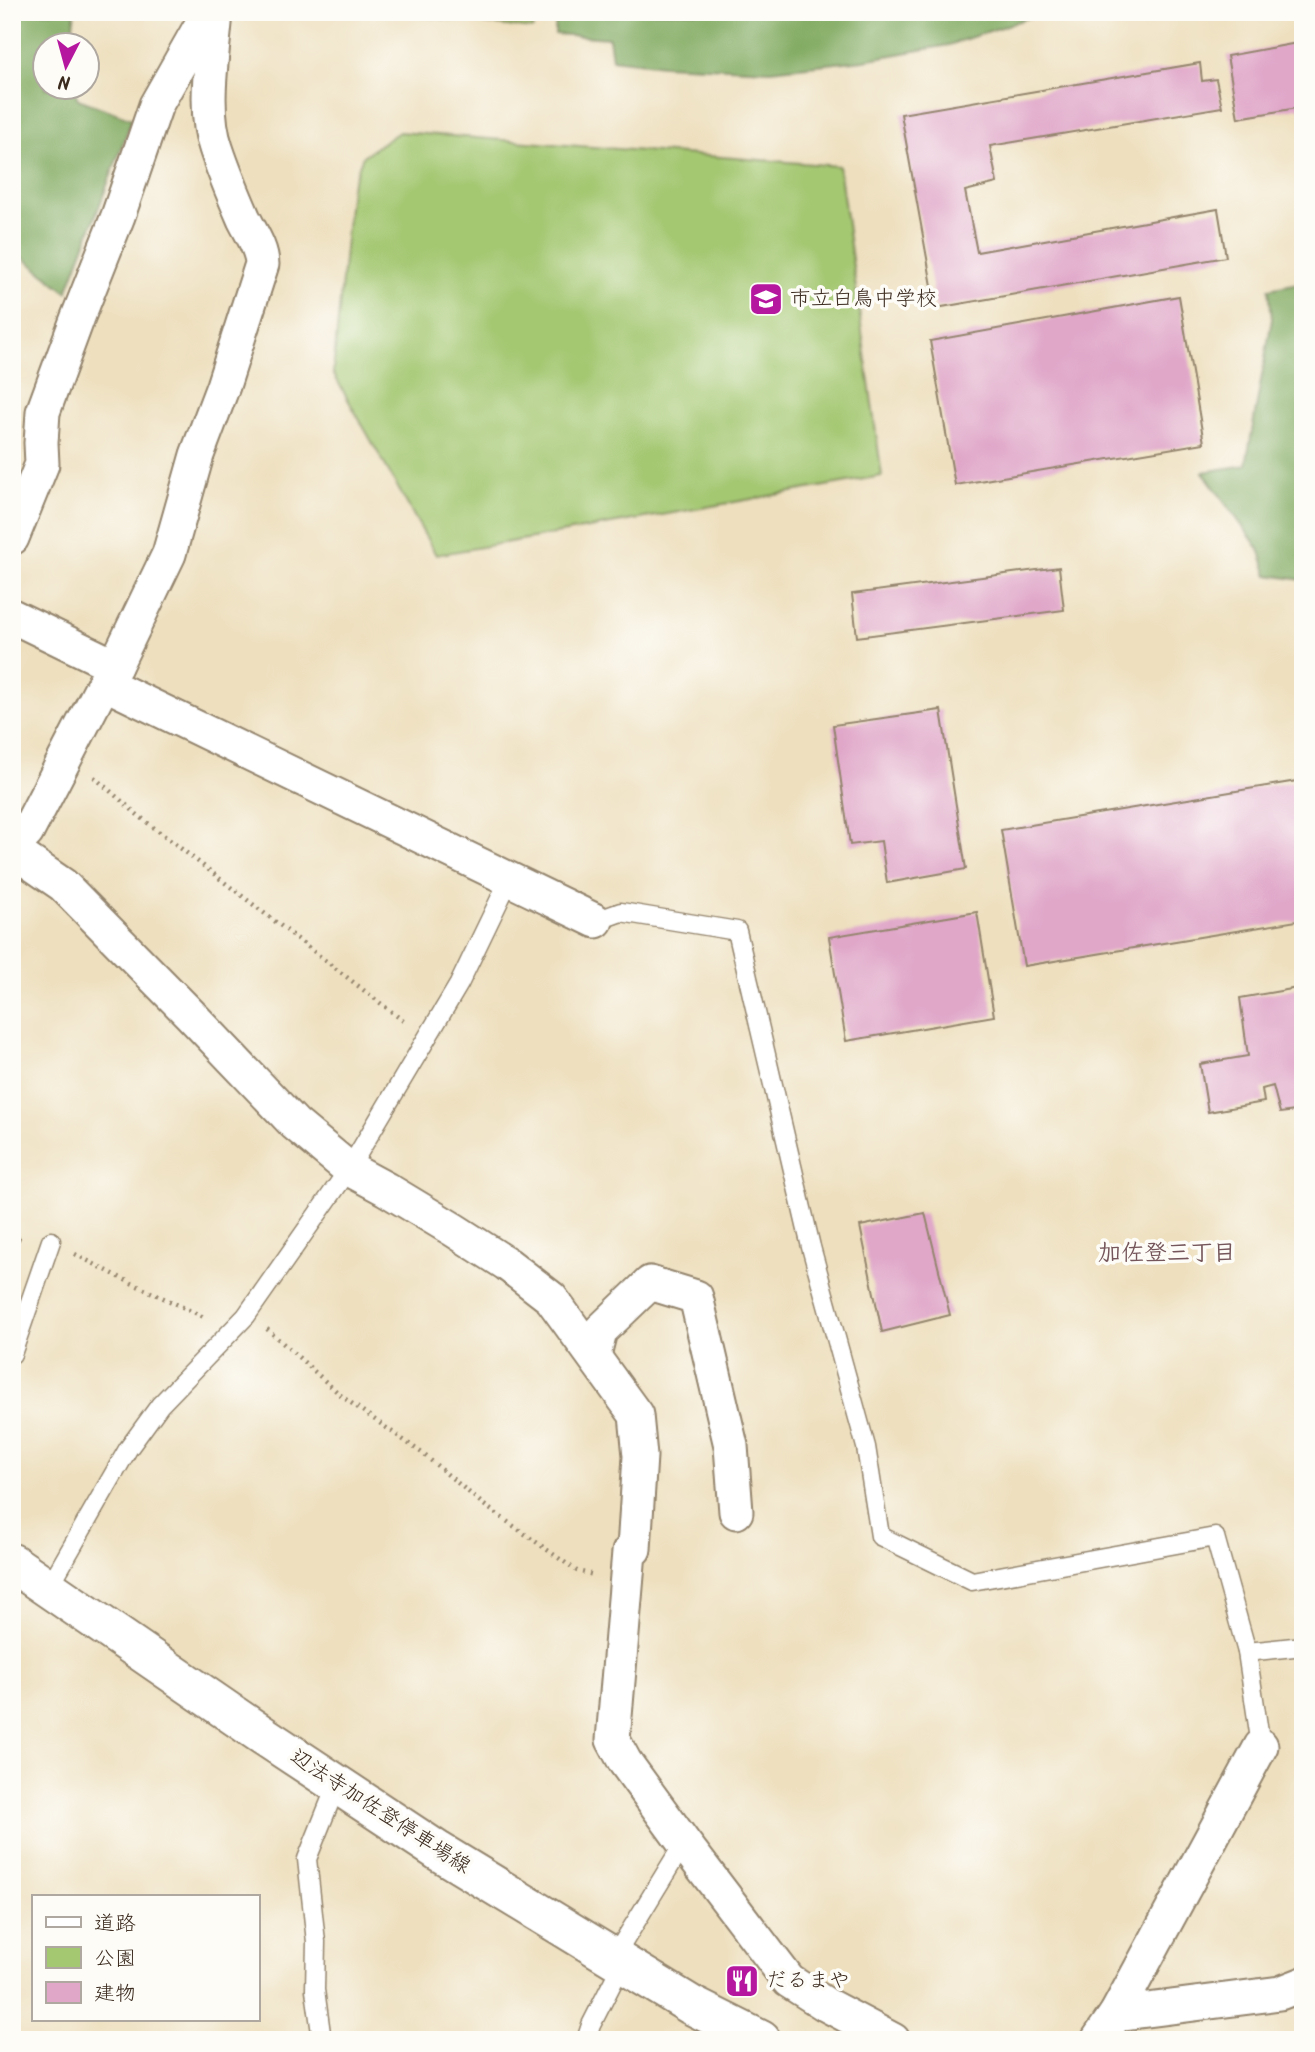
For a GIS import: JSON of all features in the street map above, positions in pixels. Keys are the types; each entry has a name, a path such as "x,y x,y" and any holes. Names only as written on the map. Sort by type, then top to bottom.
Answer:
{"main road":[{"name":"辺法寺加佐登停車場線","path":"12,1563 438,1851 691,2005 761,2040"}],"street":[{"path":"12,538 42,464 40,443 43,412 118,216 156,106 203,22 216,13"},
{"path":"216,13 210,94 215,146 262,256 262,264 223,386 197,455 169,554 27,832 12,849 63,886 295,1124 349,1169 420,1209 507,1264 551,1298 594,1355 636,1415 640,1456 634,1549 629,1552 613,1740 625,1762 684,1843 789,1981 825,2004 893,2040"},
{"path":"12,616 110,674 309,783 596,921"},
{"path":"594,1355 600,1331 650,1283 696,1297 732,1446 737,1512"},
{"path":"1107,2027 1261,1746"},
{"path":"1107,2027 1280,1993 1303,1984"}],"lane":[{"path":"49,1587 128,1449 160,1405 246,1316 349,1169 459,984 510,878"},
{"path":"596,921 621,912 737,932 811,1247 866,1447 880,1536 972,1581 1215,1537 1247,1652 1261,1746"},
{"path":"12,1354 51,1241"},
{"path":"1247,1652 1303,1646"},
{"path":"322,2040 315,1990 316,1942 307,1859 337,1784"},
{"path":"586,2040 618,1962 684,1843"}],"path":[{"path":"67,754 139,816 426,1038"},
{"path":"51,1241 123,1279 232,1330"},
{"path":"246,1316 263,1325 344,1398 422,1453 484,1505 577,1571 626,1581"}],"green space":[{"path":"12,12 75,12 72,32 32,32 32,102 86,102 132,119 67,292 12,249"},
{"path":"386,12 534,12 533,29"},
{"path":"556,12 1039,14 949,45 864,60 770,70 663,65 612,59 609,38 555,34"},
{"path":"399,132 839,166 882,476 436,555 333,373 351,187 363,156"},
{"path":"1303,282 1303,580 1268,575 1259,549 1203,472 1246,465 1272,319 1269,289"}],"building":[{"path":"1303,42 1303,107 1238,118 1227,56"},
{"path":"1200,63 1202,81 1216,79 1222,107 990,146 997,183 965,191 977,252 1218,209 1226,257 936,308 901,114"},
{"path":"1179,296 1204,443 955,485 930,341"},
{"path":"1059,567 1064,610 857,637 852,594"},
{"path":"941,710 966,869 887,883 881,841 850,845 833,725"},
{"path":"1303,780 1303,920 1024,966 1001,830"},
{"path":"977,912 994,1016 846,1041 829,937"},
{"path":"1303,987 1303,1110 1280,1113 1273,1086 1262,1089 1264,1102 1208,1112 1200,1064 1248,1056 1240,998"},
{"path":"925,1213 950,1315 882,1332 860,1226"}],"place":[{"name":"市立白鳥中学校","path":"766,299"},
{"name":"だるまや","path":"742,1981"}],"district":[{"name":"加佐登三丁目","path":"1167,1254"}]}
